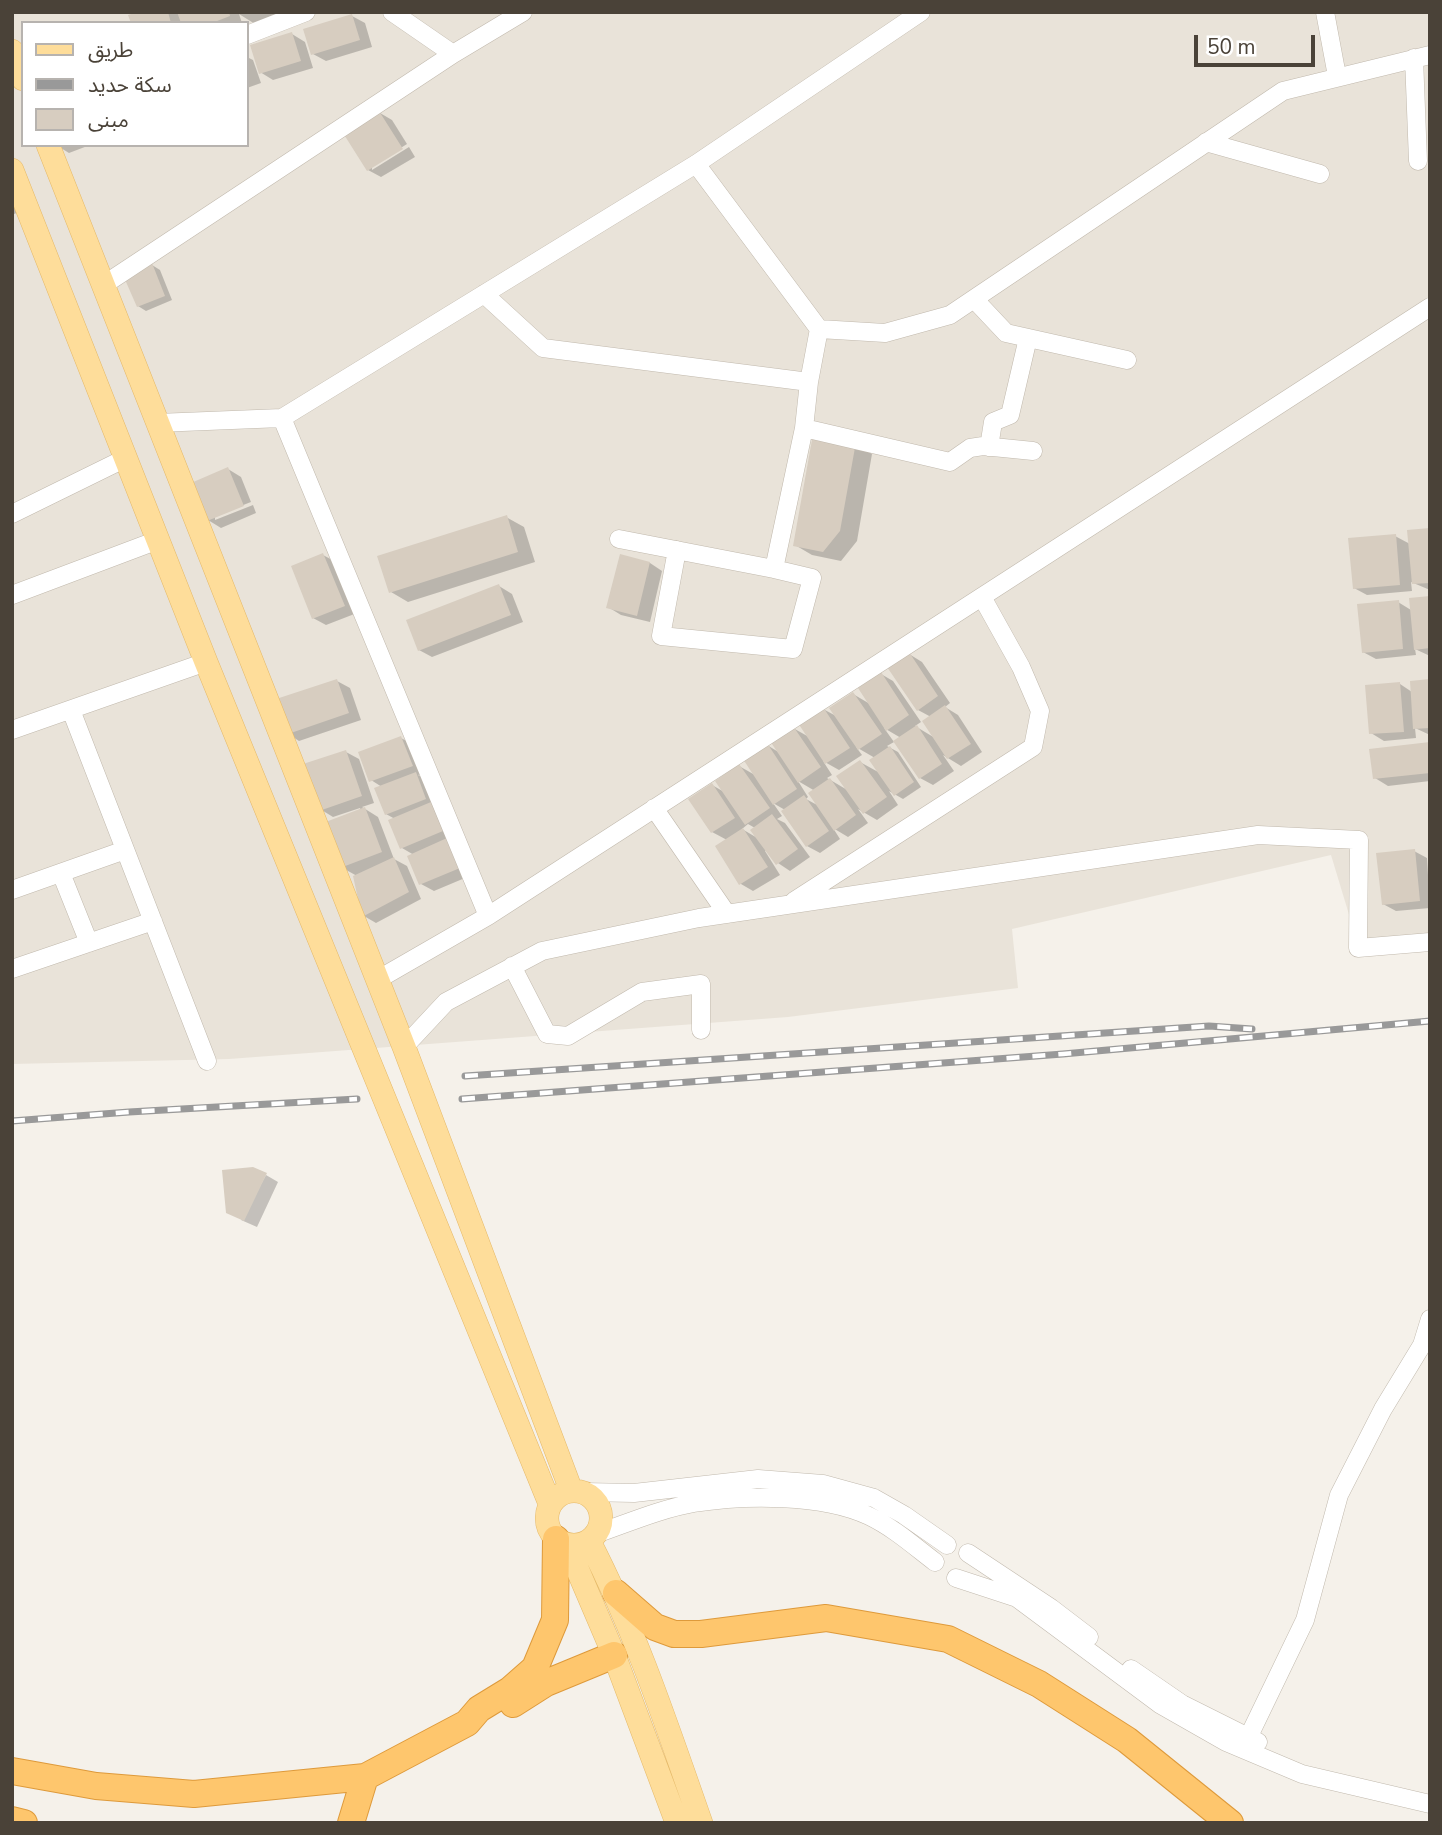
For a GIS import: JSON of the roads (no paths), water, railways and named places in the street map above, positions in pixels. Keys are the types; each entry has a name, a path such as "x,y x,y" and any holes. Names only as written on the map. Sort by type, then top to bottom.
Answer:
{"highway":[{"path":"12,1771 96,1786 194,1794 365,1777 467,1723 479,1709 510,1690 535,1668 555,1620 577,1539"},
{"path":"616,1593 655,1627 674,1634 701,1634 826,1618 948,1639 1040,1684 1127,1740 1230,1823"},
{"path":"467,1723 486,1721 546,1683 614,1654"},
{"path":"351,1823 365,1777"},
{"path":"12,1820 24,1823"}],"main road":[{"path":"12,51 21,74"},
{"path":"49,147 577,1491"},
{"path":"12,170 206,662 550,1504"},
{"path":"577,1539 600,1525 601,1512 595,1500 577,1491 558,1495 550,1504 546,1516 548,1529 577,1539 616,1593 640,1649 701,1823"},
{"path":"577,1539 614,1654 677,1823"}],"street":[{"path":"248,35 306,12"},
{"path":"392,12 453,54"},
{"path":"102,286 453,54 523,12"},
{"path":"157,423 282,418 696,164 921,12"},
{"path":"1325,12 1337,76"},
{"path":"819,329 884,333 950,315 1283,91 1422,56 1418,161"},
{"path":"1206,142 1320,174"},
{"path":"696,164 819,329 804,428 774,569"},
{"path":"484,294 543,348 809,382"},
{"path":"974,299 1006,333 1128,360"},
{"path":"377,980 488,916 1430,307"},
{"path":"989,447 993,422 1010,415 1028,338"},
{"path":"282,418 488,916"},
{"path":"804,428 950,462 970,448 1032,451"},
{"path":"12,514 126,458"},
{"path":"619,539 677,550 774,569 812,578 793,649 661,636 677,550"},
{"path":"12,595 158,540"},
{"path":"788,905 1033,747 1040,711 1021,667 982,597"},
{"path":"12,730 206,662"},
{"path":"71,710 207,1061"},
{"path":"654,808 727,914"},
{"path":"404,1047 446,1002 542,951 727,914 1258,835 1359,840 1358,947 1430,942"},
{"path":"12,890 125,850"},
{"path":"61,873 89,943"},
{"path":"12,969 153,921"},
{"path":"512,966 547,1034 568,1035 642,992 701,984 701,1030"},
{"path":"1248,1738 1306,1620 1339,1495 1383,1409 1422,1345 1430,1319"},
{"path":"577,1491 634,1493 758,1479 823,1484 874,1498 947,1545"},
{"path":"577,1539 693,1503 758,1498 820,1502 867,1515 894,1530 935,1562 942,1575 1017,1598 1161,1705 1226,1742 1302,1774 1430,1804"},
{"path":"935,1562 940,1549 947,1545 963,1547 1182,1704 1350,1785"},
{"path":"956,1578 968,1569 968,1553"}],"railway":[{"path":"462,1099 1063,1054 1430,1021"},
{"path":"465,1076 1209,1026 1252,1029"},
{"path":"12,1121 357,1099"}]}
